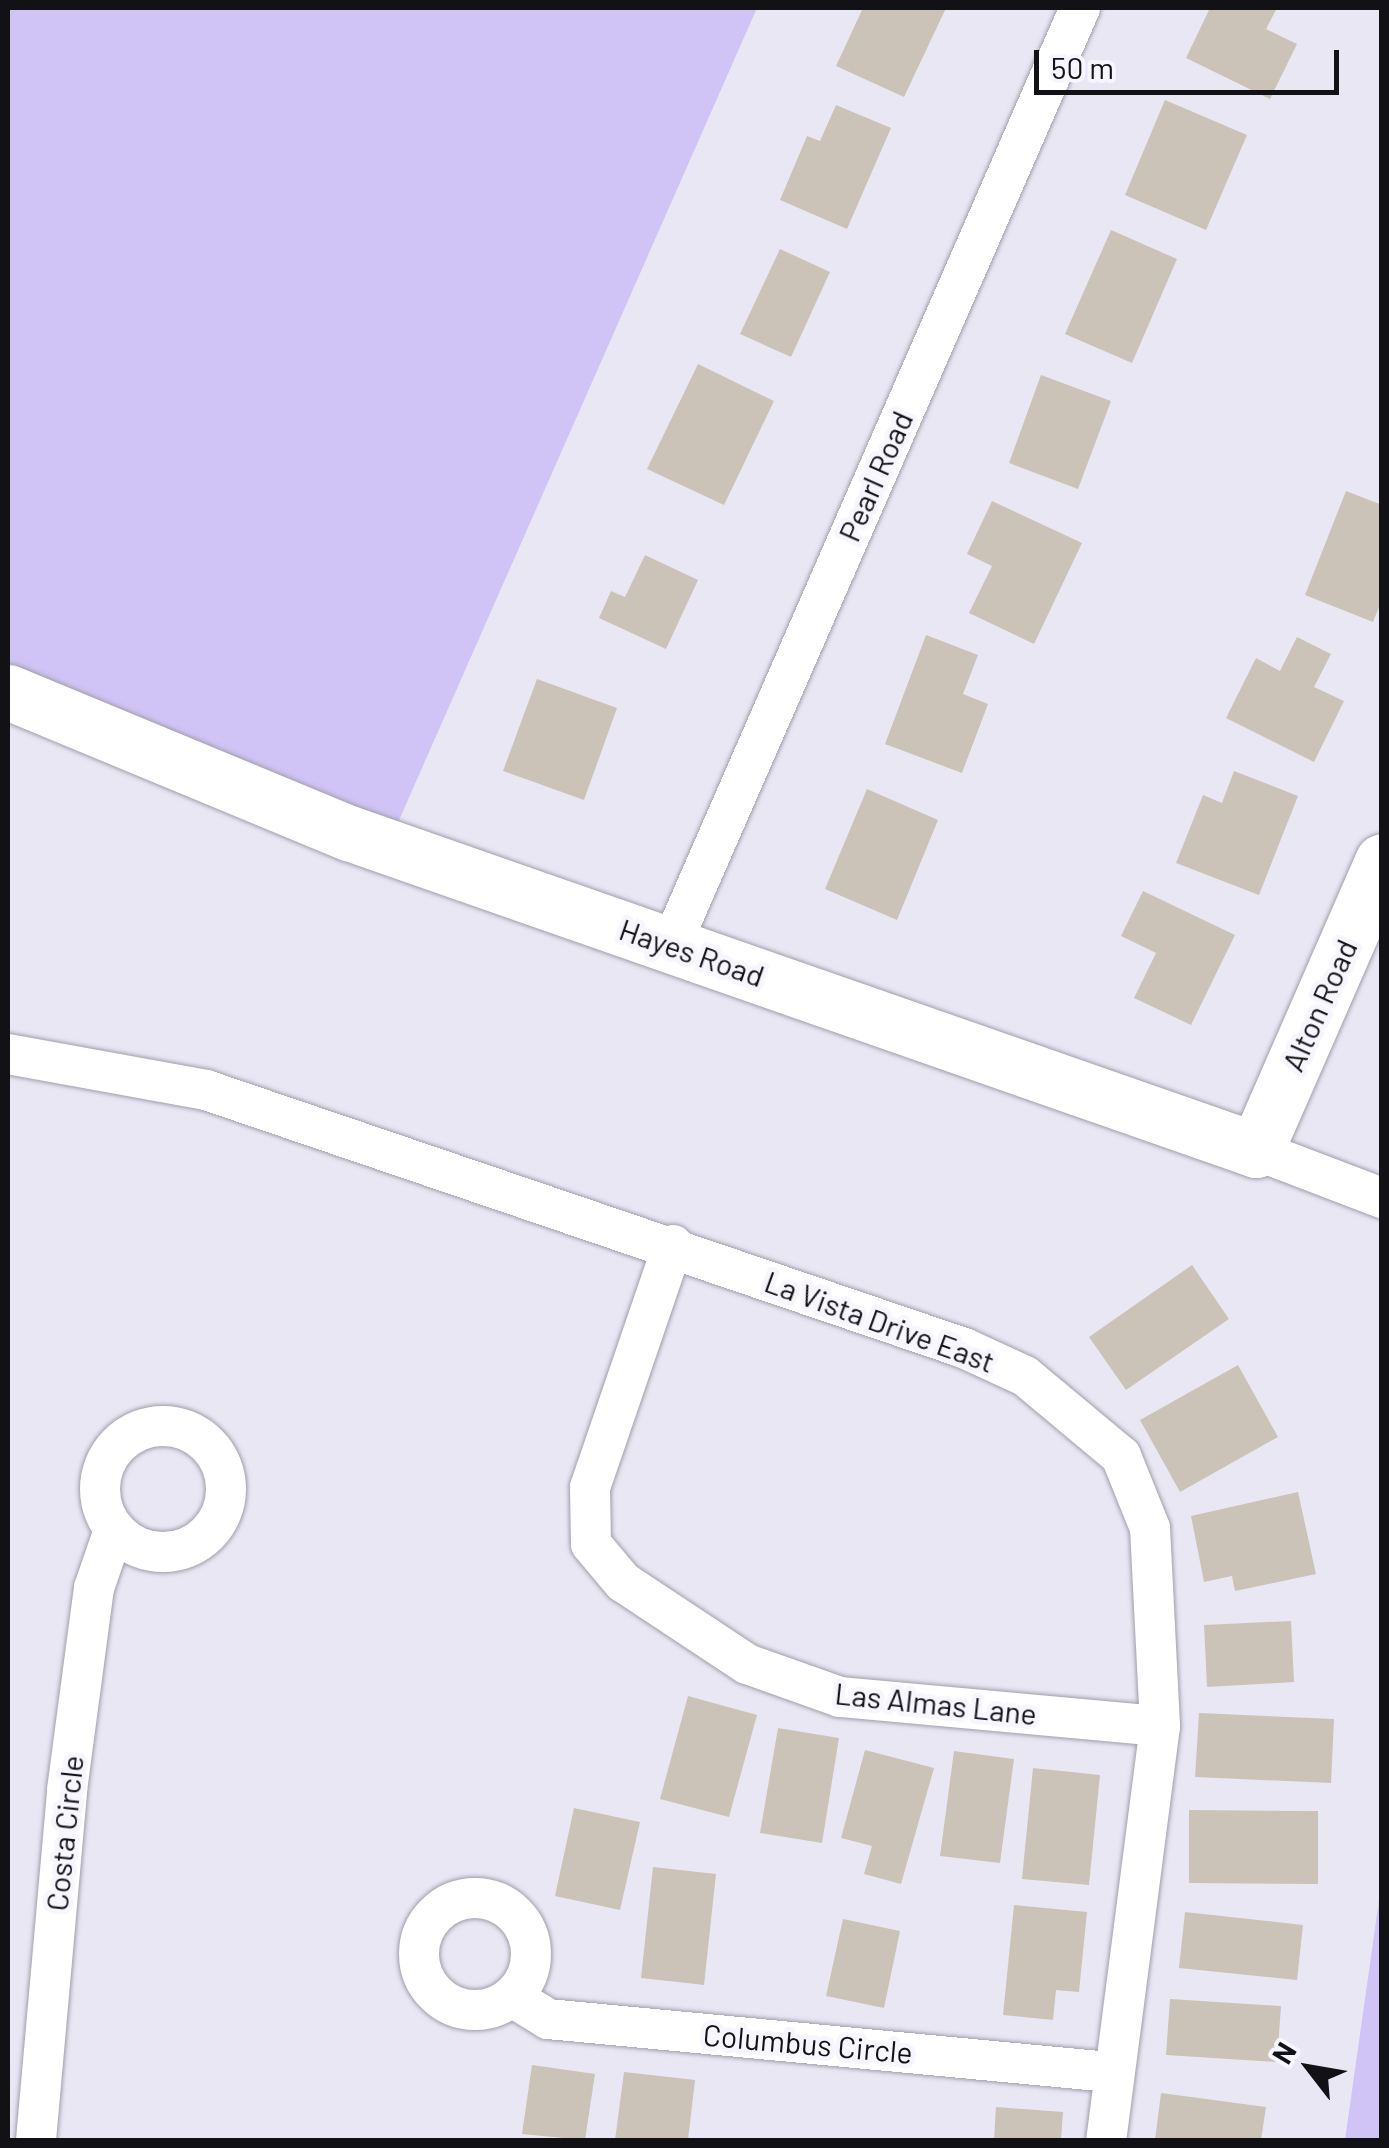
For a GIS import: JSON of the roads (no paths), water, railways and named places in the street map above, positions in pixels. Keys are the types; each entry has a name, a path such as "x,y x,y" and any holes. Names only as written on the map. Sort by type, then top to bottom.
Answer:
{"street":[{"name":"Pearl Road","path":"671,945 1080,8"},
{"name":"Hayes Road","path":"8,692 349,833 1256,1150 1382,1198"},
{"name":"Alton Road","path":"1256,1150 1382,861"},
{"name":"La Vista Drive East","path":"8,1054 206,1090 673,1245 1024,1376 1121,1456 1150,1528 1160,1726 1110,2072 1106,2140"},
{"name":"Las Almas Lane","path":"673,1245 590,1487 591,1544 623,1582 747,1664 840,1697 1160,1726"},
{"name":"Costa Circle","path":"36,2140 67,1790 94,1588 114,1530"},
{"name":"Columbus Circle","path":"512,1997 548,2019 1110,2072"}]}
